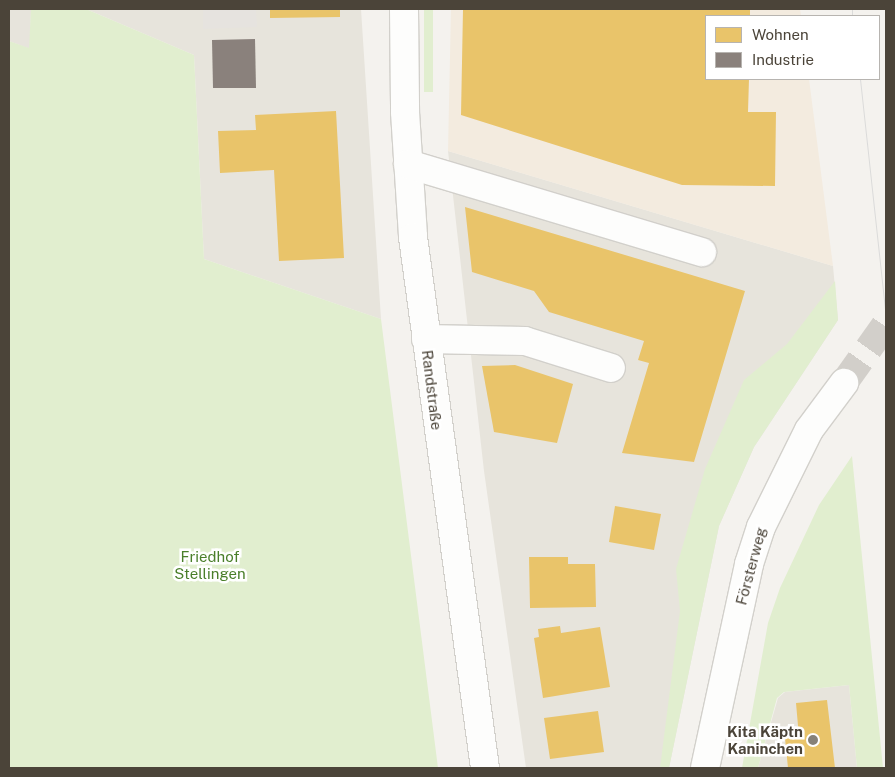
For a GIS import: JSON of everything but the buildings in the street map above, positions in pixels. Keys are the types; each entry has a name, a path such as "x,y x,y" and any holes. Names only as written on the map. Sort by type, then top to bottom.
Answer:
{"street":[{"name":"Randstraße","path":"404,9 408,164 426,339 485,768"},
{"path":"408,164 702,252"},
{"path":"426,339 525,341 611,368"},
{"name":"Försterweg","path":"705,768 748,564 761,527 809,430 844,383"}],"shaded area":[{"path":"9,9 31,9 30,49 9,41"},
{"path":"86,9 361,9 381,319 204,259 194,55"},
{"path":"203,9 256,9 257,27 203,29"},
{"path":"451,9 800,9 801,15 705,15 705,80 809,80 833,266 448,151"},
{"path":"448,151 833,266 838,320 754,447 719,526 669,768 526,768 484,471"},
{"path":"849,685 857,768 758,768 778,698 785,692"}],"green space":[{"name":"Friedhof Stellingen","path":"31,9 86,9 194,55 204,259 381,319 438,768 9,768 9,41 29,48"},
{"path":"424,9 433,9 433,92 424,92"},
{"path":"835,281 838,320 754,447 719,526 669,768 660,768 680,611 676,569 705,469 744,380 787,344"},
{"path":"852,456 883,768 857,768 849,685 784,692 777,698 758,768 742,768 768,623 780,588 819,505"}],"tunnel":[{"path":"844,383 886,324"}],"tram line":[{"path":"852,9 852,15"},
{"path":"860,80 886,320"}],"place":[{"name":"Kita Käptn Kaninchen","path":"813,740"}]}
